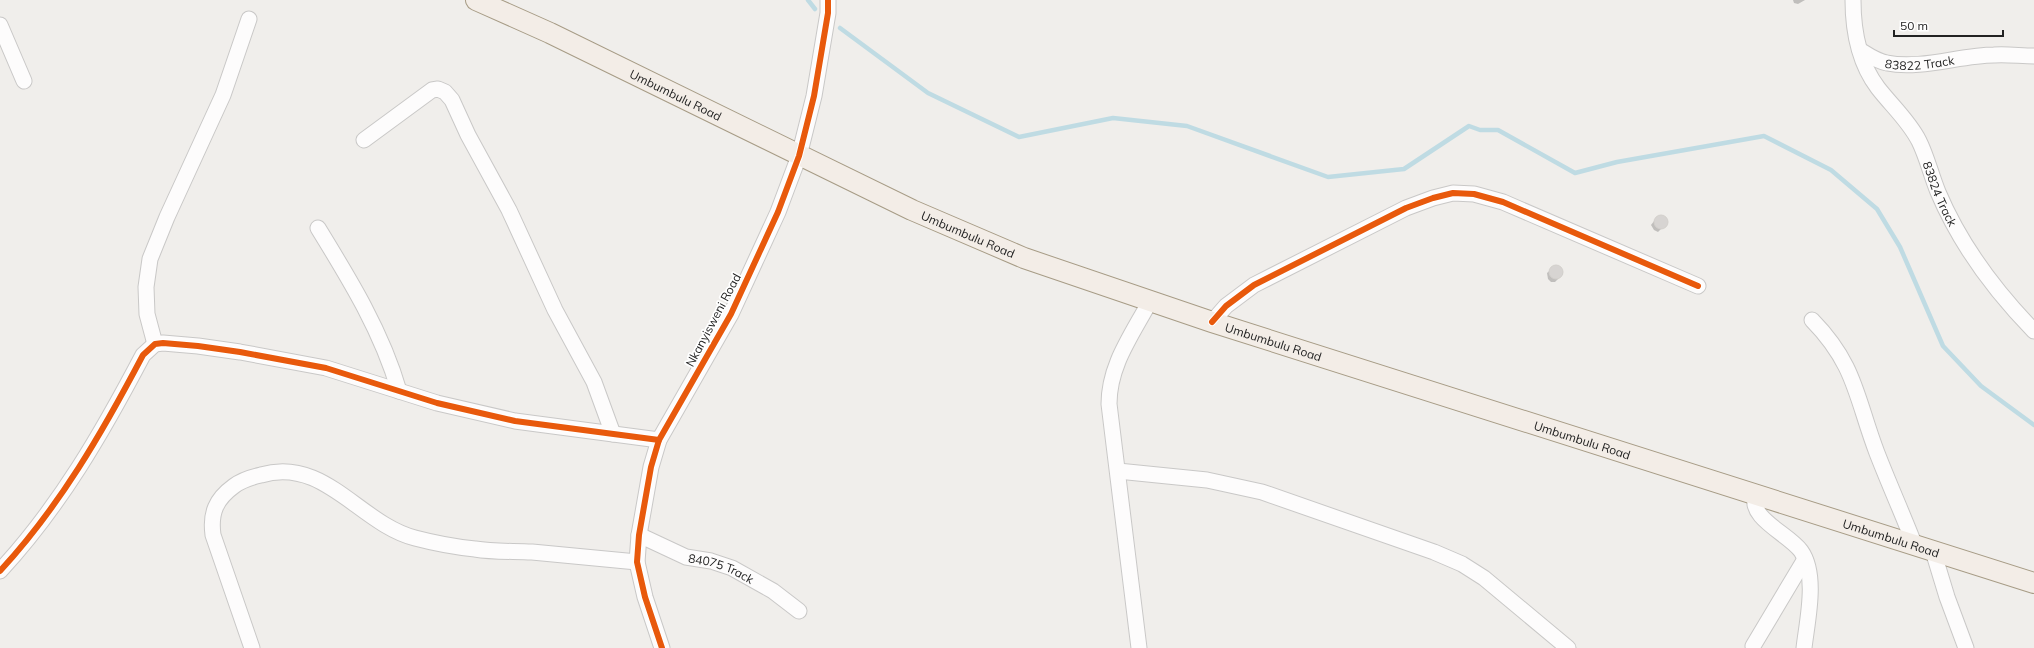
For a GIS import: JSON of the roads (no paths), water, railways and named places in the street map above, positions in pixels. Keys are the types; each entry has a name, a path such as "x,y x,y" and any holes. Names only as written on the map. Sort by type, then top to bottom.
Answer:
{"main road":[{"name":"Umbumbulu Road","path":"476,0 550,33 912,210 1024,258 1212,322 2034,583"}],"street":[{"name":"Nkanyisweni Road","path":"662,648 645,597 637,562 639,535 651,467 659,440 731,314 778,212 799,156 814,96 828,13 828,0"},
{"path":"1853,0 1855,34 1860,50"},
{"path":"155,344 147,314 146,287 150,259 167,217 223,95 249,19"},
{"path":"0,25 24,81"},
{"name":"83822 Track","path":"1860,50 1875,60 1887,64 1943,61 1993,55 2034,56"},
{"name":"83824 Track","path":"1860,50 1866,68 1878,88 1906,121 1919,140 1938,192 1967,247 2001,293 2034,331"},
{"path":"364,140 432,90 438,89 445,92 452,100 468,135 509,210 551,304 594,382 613,434"},
{"path":"1212,322 1235,298 1254,285 1406,208 1452,193 1474,194 1503,202 1698,286"},
{"path":"318,228 357,292 393,369 399,391"},
{"path":"1139,648 1109,404 1109,387 1115,366 1150,301"},
{"path":"1812,320 1834,344 1854,380 1877,453 1947,597 1966,648"},
{"path":"0,571 30,537 69,486 143,355 155,344 175,343 304,363 437,403 514,421 659,440"},
{"path":"252,648 213,535 211,522 213,510 218,500 226,492 237,483 269,472 288,471 304,473 318,479 368,514 413,538 475,550 531,552 637,562"},
{"path":"1118,471 1207,480 1262,492 1434,552 1462,564 1484,578 1568,648"},
{"path":"1756,495 1754,504 1759,513 1794,543 1805,559 1810,591 1804,648"},
{"name":"84075 Track","path":"639,535 686,557 711,561 732,568 773,591 799,611"},
{"path":"1754,646 1805,559"}],"waterway":[{"path":"808,0 815,9"},
{"path":"840,28 928,93 1019,137 1113,118 1187,126 1328,177 1404,169 1469,126 1480,130 1498,130 1575,173 1617,162 1764,136 1831,170 1877,209 1900,247 1943,346 1981,386 2034,425"}]}
